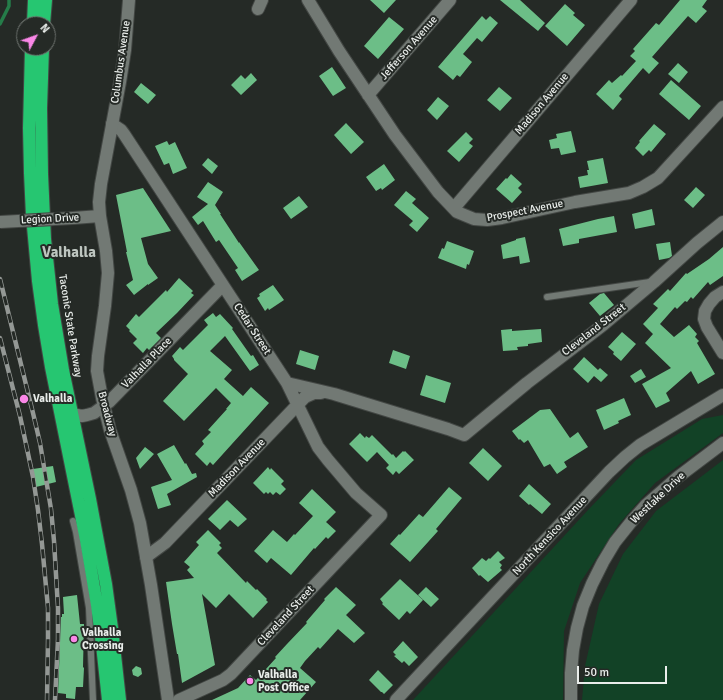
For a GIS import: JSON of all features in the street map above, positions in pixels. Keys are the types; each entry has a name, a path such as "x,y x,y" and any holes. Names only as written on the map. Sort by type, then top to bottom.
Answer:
{"highway":[{"path":"33,16 34,0"},
{"path":"45,16 46,0"},
{"path":"31,56 29,128 32,216 40,303 47,347 96,598 108,700"},
{"name":"Taconic State Parkway","path":"43,56 41,108 42,195 45,239 55,326 106,584 120,700"}],"street":[{"name":"Columbus Avenue","path":"112,124 125,50 129,0"},
{"name":"Prospect Avenue","path":"308,0 339,51 395,135 438,192 457,212 474,219 487,220 502,218 575,202 629,193 643,187 658,178 723,107"},
{"name":"Jefferson Avenue","path":"368,95 450,0"},
{"name":"Madison Avenue","path":"454,208 631,0"},
{"name":"Broadway","path":"112,124 99,202 107,267 106,300 97,363 98,378 110,430 140,523 168,700"},
{"name":"Cedar Street","path":"112,124 124,134 287,383 318,447 356,493 381,515"},
{"name":"Legion Drive","path":"0,222 100,216"},
{"name":"Cleveland Street","path":"334,394 448,429 464,436 527,383 603,325 723,222"},
{"name":"Valhalla Place","path":"72,414 82,416 87,415 94,413 104,406 223,285"},
{"path":"723,292 715,297 709,304 705,311 704,319 707,327 723,353"},
{"path":"287,383 334,394"},
{"name":"Madison Avenue","path":"146,557 165,543 305,397 314,393 334,394"},
{"name":"North Kensico Avenue","path":"396,700 624,457 640,445 723,395"},
{"name":"Westlake Drive","path":"571,700 572,658 577,628 583,606 603,562 615,542 646,505 723,443"},
{"name":"Cleveland Street","path":"179,700 223,680 231,674 381,515"}],"lane":[{"path":"547,297 654,282"},
{"name":"Valhalla Place","path":"59,410 72,414"},
{"path":"73,521 89,608 93,700"}],"green space":[{"path":"723,415 723,433 655,483 619,524 580,583 564,631 563,700 413,700 636,460 702,419"},
{"path":"723,460 723,700 582,700 585,666 599,604 623,554 656,511"}],"building":[{"path":"370,0 396,0 384,13"},
{"path":"500,0 520,0 545,23 538,31"},
{"path":"680,0 707,0 702,7 707,11 696,23 688,16 652,57 659,63 649,74 643,68 619,96 622,99 613,110 596,94 609,80 612,83 621,75 622,76 636,61 630,56 635,51 633,49 656,23 659,25"},
{"path":"565,4 575,13 573,15 585,25 567,46 545,26"},
{"path":"482,16 486,20 490,16 498,23 482,42 477,38 463,54 472,62 460,77 457,75 453,80 438,67"},
{"path":"389,17 404,29 378,59 364,46"},
{"path":"678,63 688,72 679,83 668,74"},
{"path":"332,67 346,88 333,96 319,76"},
{"path":"251,73 257,80 241,95 231,85 241,75 245,79"},
{"path":"671,80 701,106 689,120 659,94"},
{"path":"141,83 156,95 148,104 134,92"},
{"path":"499,87 512,98 500,111 487,100"},
{"path":"438,97 449,106 437,120 427,110"},
{"path":"346,123 364,142 351,154 334,135"},
{"path":"654,124 666,134 651,152 649,150 643,156 635,148 640,142 639,141"},
{"path":"571,131 576,152 561,155 559,148 551,149 549,140 557,138 556,134"},
{"path":"466,132 473,139 469,143 473,146 459,162 447,151"},
{"path":"167,141 169,145 175,142 187,168 173,174 169,163 164,165 155,146"},
{"path":"208,158 218,166 212,174 202,165"},
{"path":"603,158 608,183 580,188 578,177 588,175 587,170 589,170 587,161"},
{"path":"384,164 395,180 382,190 381,188 376,191 366,177"},
{"path":"511,174 522,184 518,188 522,192 512,203 496,189"},
{"path":"208,182 223,192 215,205 239,243 259,270 242,281 235,270 238,268 219,240 216,242 203,221 198,225 192,217 208,204 197,197"},
{"path":"696,187 705,195 693,208 684,200"},
{"path":"143,188 171,231 141,238 148,264 158,278 134,295 126,285 133,280 126,252 116,195"},
{"path":"406,191 416,199 412,203 429,218 417,232 409,225 413,221 394,205"},
{"path":"299,196 308,207 291,219 283,208"},
{"path":"652,209 655,225 635,229 632,214"},
{"path":"614,216 617,232 579,239 579,243 563,246 559,229"},
{"path":"525,237 530,262 520,264 519,256 503,259 501,245"},
{"path":"447,241 474,251 466,269 438,258"},
{"path":"670,242 672,256 659,260 656,244"},
{"path":"723,247 723,276 710,285 708,282 693,299 691,297 677,309 675,307 660,324 674,337 689,325 697,334 695,337 699,341 697,343 715,374 698,384 691,371 666,393 670,401 656,408 642,384 671,368 645,343 653,334 643,324 658,308 653,304 668,289 670,291 686,273 687,274 709,259"},
{"path":"179,278 193,291 191,293 194,295 156,333 161,338 149,350 147,348 143,353 133,343 137,339 126,326 136,314 139,317 166,290 167,292"},
{"path":"273,285 284,300 265,311 257,298 260,296 259,294"},
{"path":"604,293 614,305 600,316 589,303 600,294"},
{"path":"213,313 216,317 220,314 233,328 232,329 251,356 253,355 259,365 250,371 225,336 210,351 232,370 224,379 243,396 251,387 269,403 213,465 210,462 207,466 195,454 204,444 202,441 211,432 208,430 231,403 216,388 184,421 163,401 188,374 172,356 180,347 183,350 208,325 204,320"},
{"path":"512,329 512,331 541,329 542,342 517,347 518,350 503,351 501,330"},
{"path":"622,332 636,344 621,361 608,347"},
{"path":"300,350 319,356 315,370 296,364"},
{"path":"393,350 410,356 406,369 389,363"},
{"path":"584,357 598,370 600,368 608,375 601,382 594,376 588,383 573,369"},
{"path":"641,369 646,377 635,383 630,376"},
{"path":"426,375 451,383 445,403 420,395"},
{"path":"624,398 631,415 604,430 596,410"},
{"path":"550,409 570,438 578,432 588,447 564,462 567,467 557,474 550,464 544,467 528,440 524,443 520,439 519,440 512,431 540,410"},
{"path":"360,433 365,438 366,436 369,438 372,435 396,458 403,451 405,451 414,460 399,474 396,471 393,475 386,468 389,465 377,452 367,462 349,444"},
{"path":"174,445 192,474 196,473 197,477 167,494 171,505 158,509 151,487 172,480 157,454"},
{"path":"145,447 154,454 140,469 136,458"},
{"path":"483,448 502,466 488,481 469,463"},
{"path":"53,466 56,482 36,487 33,469"},
{"path":"268,467 270,470 271,468 284,481 281,484 286,489 280,495 276,492 273,495 270,492 268,494 266,492 264,494 253,483"},
{"path":"529,484 551,504 542,514 519,496"},
{"path":"449,487 462,498 436,529 438,531 410,562 390,544 419,514 423,517"},
{"path":"312,489 336,512 326,522 336,531 328,539 326,537 315,549 314,548 291,575 271,558 267,563 254,551 273,530 287,542 313,516 299,503"},
{"path":"227,500 247,519 238,527 230,520 220,530 208,519"},
{"path":"208,530 221,543 219,545 222,548 217,553 246,583 247,581 256,590 257,589 268,602 253,618 229,594 216,608 202,594 215,665 182,683 166,582 194,578 187,570 190,567 184,562 199,545 196,542"},
{"path":"498,551 505,558 499,562 502,565 500,568 502,570 488,582 480,575 479,576 472,568 482,558 486,561"},
{"path":"400,579 423,600 410,614 407,611 399,620 382,604 383,603 380,599"},
{"path":"336,587 356,605 346,615 365,633 354,643 338,629 320,649 318,647 300,668 316,682 300,700 212,700 238,688 250,675 256,680 307,623 306,622 325,600 324,599"},
{"path":"426,587 439,599 431,607 418,595"},
{"name":"Valhalla Crossing","path":"77,595 80,624 84,624 84,668 83,687 76,687 75,699 66,698 66,694 58,693 61,617 62,614 64,614 63,597"},
{"path":"403,641 418,657 409,666 404,661 402,663 394,656 396,655 393,652"},
{"path":"136,666 141,668 142,674 138,677 133,675 132,670"},
{"path":"378,670 393,685 384,694 369,680"}],"waterway":[{"path":"0,24 9,6 9,0"}],"railway":[{"path":"0,279 40,443 51,509 58,608 55,700"},
{"path":"0,338 20,416 33,477 38,510 48,608 47,700"}],"place":[{"name":"Valhalla","path":"24,399"},
{"name":"Valhalla Crossing","path":"74,639"},
{"name":"Valhalla Post Office","path":"250,681"}],"district":[{"name":"Valhalla","path":"69,253"}]}
